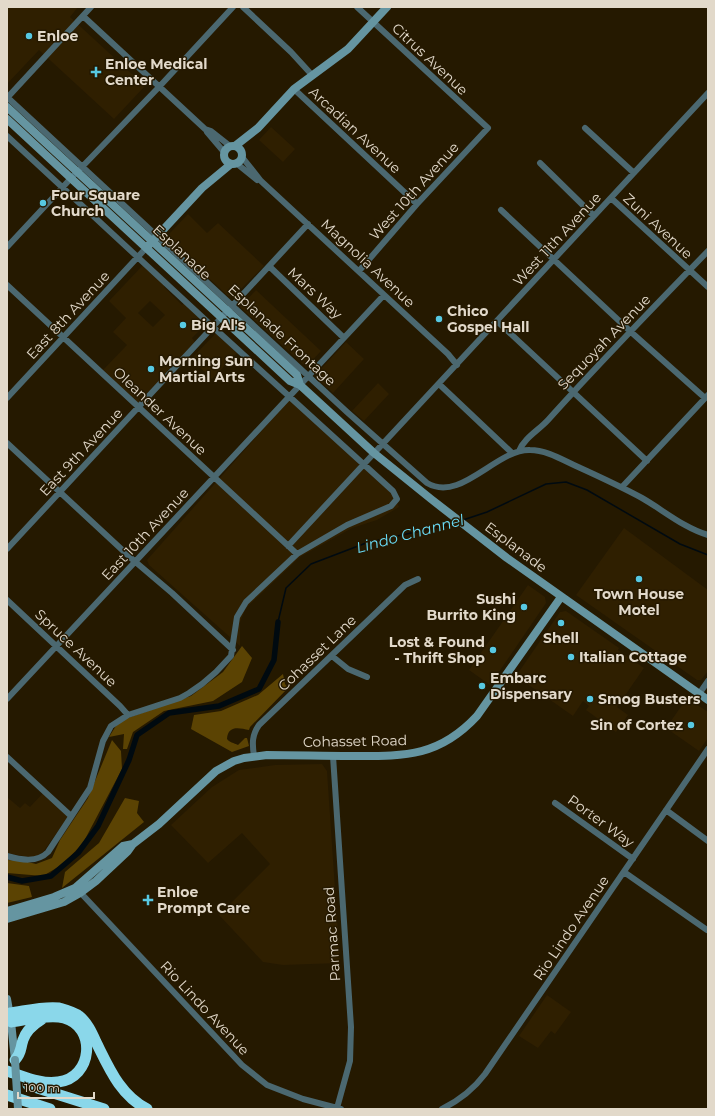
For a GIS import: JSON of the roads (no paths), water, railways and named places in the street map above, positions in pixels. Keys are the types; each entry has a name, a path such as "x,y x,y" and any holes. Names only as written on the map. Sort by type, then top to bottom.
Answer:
{"highway":[{"path":"11,1017 57,1008 68,1010 79,1016 92,1032 117,1083 125,1093 147,1109"},
{"path":"7,1071 52,1083 67,1080 79,1071 85,1061 87,1052 83,1033 77,1025 68,1020 62,1018 11,1017"},
{"path":"15,1060 21,1054 23,1039 34,1024 44,1018"},
{"path":"7,1078 104,1109"},
{"path":"7,1095 50,1109"},
{"path":"7,1102 30,1109"}],"main road":[{"path":"149,245 294,89 343,53 387,7"},
{"name":"Esplanade","path":"7,107 77,172 149,245 297,375 300,385 374,453 431,500 516,565 708,700"},
{"name":"Esplanade","path":"7,119 77,172"},
{"name":"Cohasset Road","path":"7,911 78,890 96,881 128,851 133,844 159,824 216,771 234,761 254,756 407,755 434,747 454,736 477,716 561,597"},
{"name":"Cohasset Road","path":"7,919 64,902 78,890"},
{"path":"7,923 28,913"},
{"path":"7,998 11,1017 18,1109"}],"street":[{"path":"7,97 91,7"},
{"path":"7,247 233,7"},
{"name":"Arcadian Avenue","path":"243,7 291,52 312,75"},
{"name":"Citrus Avenue","path":"357,7 488,128"},
{"name":"Magnolia Avenue","path":"83,16 159,87 205,128 211,131 257,180 262,181 448,354 457,365"},
{"name":"Arcadian Avenue","path":"294,89 417,204"},
{"name":"West 11th Avenue","path":"288,546 440,384 708,93"},
{"name":"Esplanade Frontage","path":"7,97 77,172 158,235 227,312 309,376 430,485 439,487 451,486 465,481 482,472 512,453 535,450 551,454 622,487 688,527 708,535"},
{"name":"West 10th Avenue","path":"359,271 417,204 488,128"},
{"path":"585,128 634,173"},
{"path":"7,136 289,397 393,491 397,499 390,506 347,525 297,554 246,602 237,617 232,656 228,661 189,693 180,698 128,715 116,722 108,730 103,741 90,788 48,852 36,859 22,859 7,856"},
{"path":"540,163 594,216"},
{"name":"Zuni Avenue","path":"611,198 708,288"},
{"path":"501,210 631,332 706,397 622,487"},
{"name":"East 9th Avenue","path":"7,550 308,224"},
{"name":"East 8th Avenue","path":"7,398 149,245"},
{"name":"Sequoyah Avenue","path":"519,451 522,445 541,428 573,392 708,251"},
{"name":"Mars Way","path":"269,266 344,338"},
{"name":"Oleander Avenue","path":"7,285 297,554"},
{"path":"300,385 384,295"},
{"path":"497,321 647,461"},
{"path":"440,384 512,453"},
{"name":"East 10th Avenue","path":"7,699 300,385"},
{"path":"7,443 233,650"},
{"name":"Cohasset Lane","path":"254,756 253,736 259,725 405,585 418,579"},
{"name":"Spruce Avenue","path":"7,600 128,715"},
{"path":"332,656 348,669 367,677"},
{"path":"699,694 708,681"},
{"name":"Rio Lindo Avenue","path":"442,1109 457,1102 465,1096 485,1074 708,749"},
{"name":"Parmac Road","path":"333,756 351,1028 350,1061 339,1108"},
{"path":"7,757 71,816"},
{"name":"Porter Way","path":"555,803 633,859"},
{"path":"666,810 708,841"},
{"path":"624,872 707,930"},
{"name":"Rio Lindo Avenue","path":"78,890 242,1065 267,1085 303,1100 339,1108"}],"waterway":[{"name":"Lindo Channel","path":"463,520 487,512 546,484 566,482 587,490 680,544 708,555"},
{"name":"Lindo Channel","path":"278,622 286,588 311,564 366,543 456,523"},
{"name":"Lindo Channel","path":"7,877 22,881 51,876 78,853 98,826 129,760 137,735 169,713 219,706 259,689 274,660 278,622"}],"place":[{"name":"Enloe","path":"29,36"},
{"name":"Enloe Medical Center","path":"96,72"},
{"name":"Four Square Church","path":"43,203"},
{"name":"Chico Gospel Hall","path":"439,319"},
{"name":"Big Al's","path":"183,325"},
{"name":"Morning Sun Martial Arts","path":"151,369"},
{"name":"Town House Motel","path":"639,579"},
{"name":"Sushi Burrito King","path":"524,607"},
{"name":"Shell","path":"561,623"},
{"name":"Lost & Found - Thrift Shop","path":"493,650"},
{"name":"Italian Cottage","path":"571,657"},
{"name":"Embarc Dispensary","path":"482,686"},
{"name":"Smog Busters","path":"590,699"},
{"name":"Sin of Cortez","path":"691,725"},
{"name":"Enloe Prompt Care","path":"148,900"}]}
